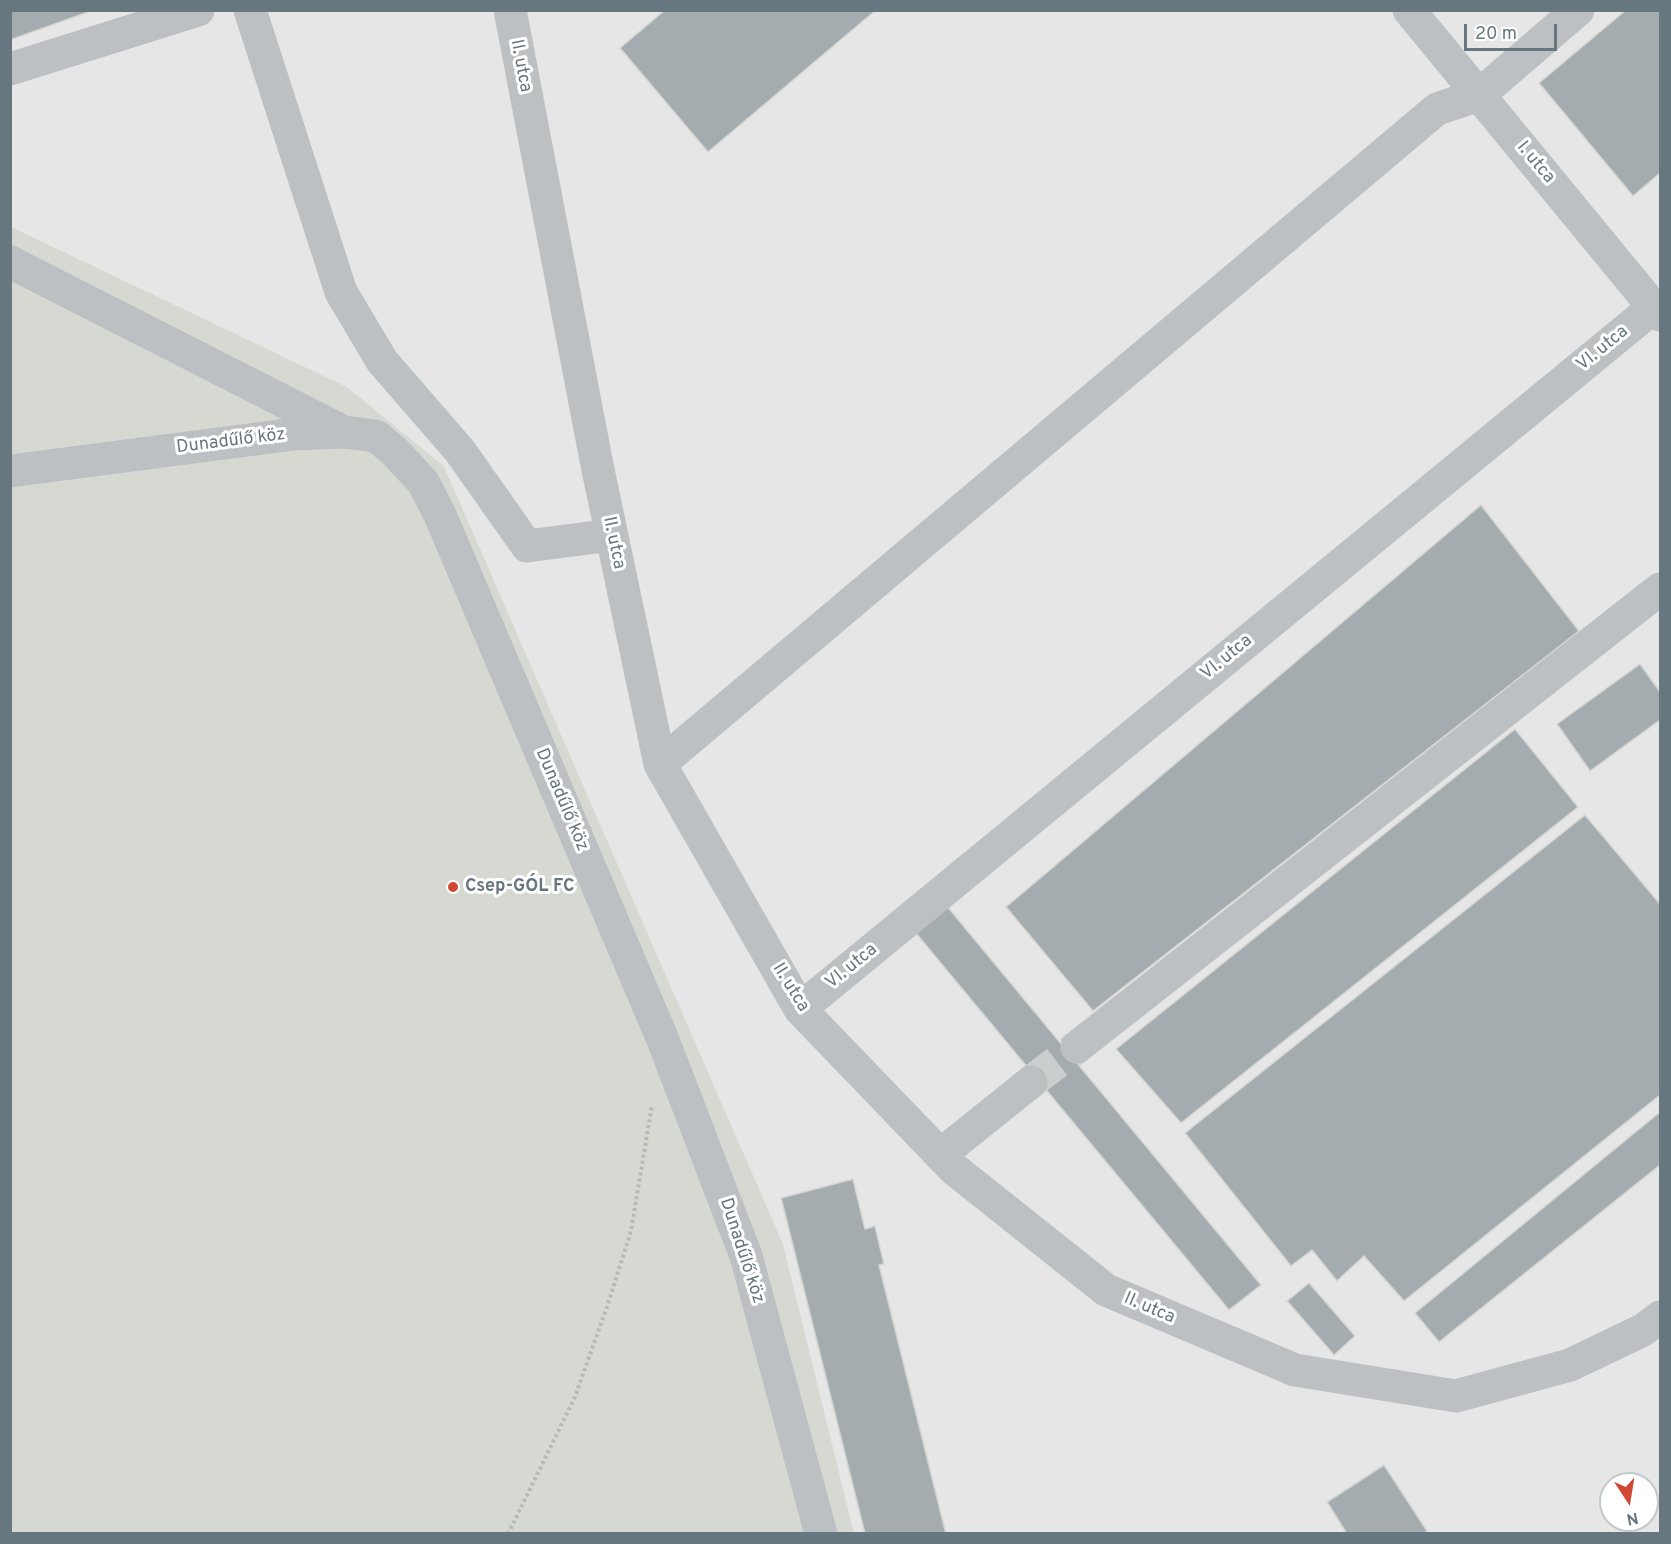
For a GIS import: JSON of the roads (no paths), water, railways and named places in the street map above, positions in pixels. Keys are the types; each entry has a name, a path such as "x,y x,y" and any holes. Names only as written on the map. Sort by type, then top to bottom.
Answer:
{"lane":[{"path":"10,69 198,10"},
{"path":"250,10 341,292 382,361 460,451 527,546 612,535"},
{"name":"II. utca","path":"510,10 612,535 660,764 800,1009 954,1169 1106,1290 1295,1370 1456,1396 1570,1365 1643,1330 1660,1317"},
{"name":"I. utca","path":"1409,10 1657,311"},
{"path":"660,764 1437,109 1479,95 1578,10"},
{"path":"10,262 344,432"},
{"name":"VI. utca","path":"800,1009 1657,311"},
{"name":"Dunadűlő köz","path":"10,471 294,434 344,432 376,436 395,452 423,482 440,515 663,1040 746,1256 821,1533"},
{"path":"1077,1047 1660,589"},
{"path":"940,1155 1031,1082"}],"tunnel":[{"path":"1031,1082 1077,1047"}],"place":[{"name":"Csep-GÓL FC","path":"453,887"}]}
